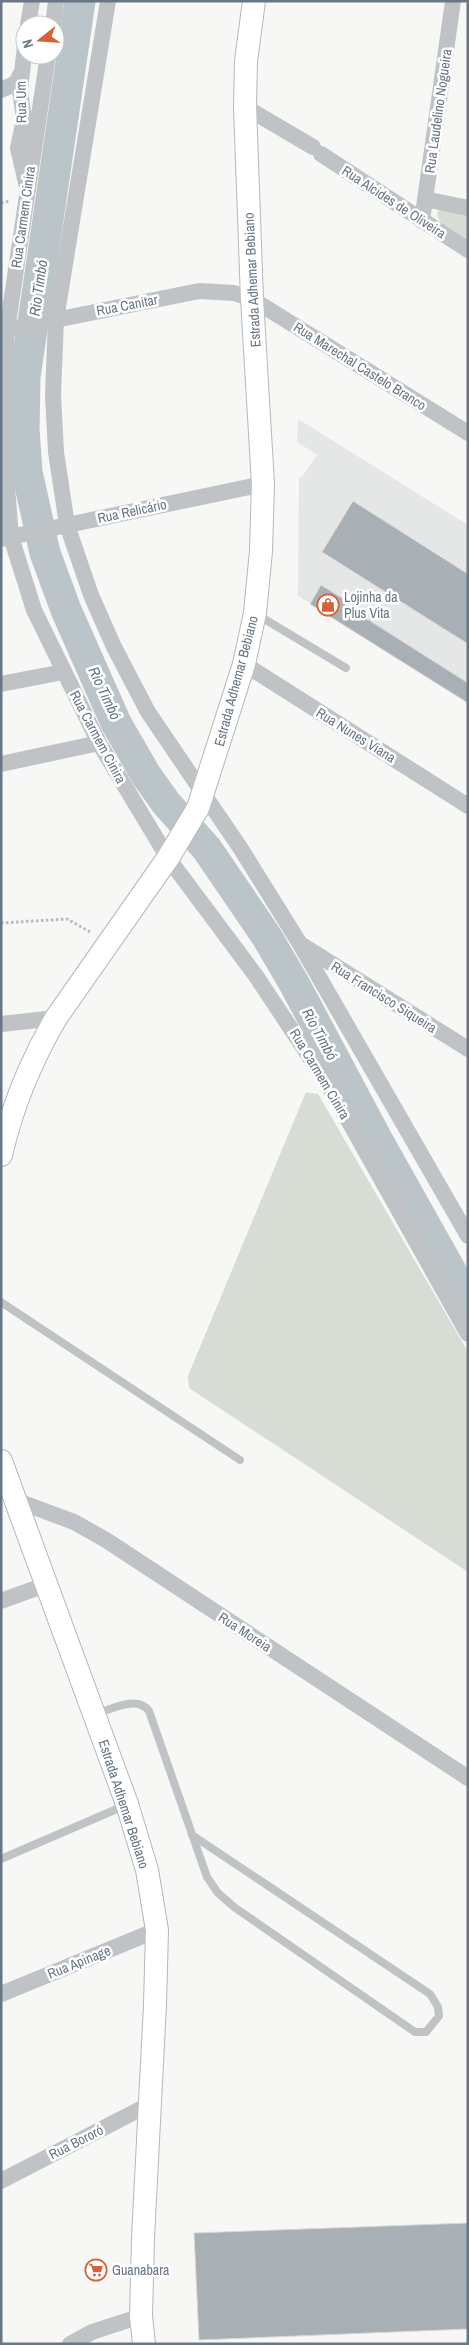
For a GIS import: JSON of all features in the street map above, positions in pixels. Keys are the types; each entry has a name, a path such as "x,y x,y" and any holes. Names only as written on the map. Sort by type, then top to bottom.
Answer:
{"main road":[{"name":"Estrada Adhemar Bebiano","path":"1,1155 19,1093 43,1041 56,1018 172,852 201,801 244,664 255,613 261,551 263,484 252,299 245,108 246,61 254,1"},
{"name":"Estrada Adhemar Bebiano","path":"1,1461 127,1804 147,1870 157,1930 141,2316 144,2344"}],"street":[{"path":"30,15 32,1"},
{"path":"54,15 56,1"},
{"path":"108,1 53,320 53,394 62,526 114,647 148,712 201,801 300,944 468,1236"},
{"name":"Rua Laudelino Nogueira","path":"422,221 453,1"},
{"name":"Rua Um","path":"22,65 20,75 24,120 18,148 27,188"},
{"name":"Rua Carmem Cinira","path":"46,65 27,188 9,330 4,397 5,461 12,537 34,610 99,743 299,1038 329,1086 468,1334"},
{"path":"1,90 12,86 20,75"},
{"name":"Rua Alcides de Oliveira","path":"245,108 317,151 468,250"},
{"path":"425,199 468,208"},
{"name":"Rua Canitar","path":"9,330 199,291 226,292 252,299"},
{"name":"Rua Marechal Castelo Branco","path":"252,299 468,434"},
{"name":"Rua Relicário","path":"12,537 263,484"},
{"name":"Rua Nunes Viana","path":"244,664 468,806"},
{"path":"1,684 63,672"},
{"path":"1,764 99,743"},
{"name":"Rua Francisco Siqueira","path":"300,944 468,1049"},
{"path":"1,1024 56,1018"},
{"name":"Rua Moreia","path":"15,1500 74,1522 106,1540 468,1778"},
{"path":"1,1601 45,1585"},
{"name":"Rua Apinage","path":"1,1994 157,1930"},
{"name":"Rua Bororó","path":"1,2181 150,2104"},
{"path":"70,2344 92,2332 141,2316"}],"lane":[{"path":"255,613 346,668"},
{"path":"1,1302 240,1460"},
{"path":"94,1715 128,1704 139,1703 145,1705 154,1724 192,1835 207,1877 218,1893 234,1907 415,2032 426,2032 439,2016 438,2007 430,1994 192,1835"},
{"path":"1,1859 127,1804"}],"path":[{"path":"1,924 67,919 108,943"}],"shaded area":[{"path":"442,208 468,215 468,241 444,226 437,212"},
{"path":"298,419 468,525 468,703 298,596 299,477 301,478 317,455 297,442"},
{"path":"306,1092 318,1094 468,1352 468,1572 189,1388 188,1376"}],"building":[{"path":"353,501 468,574 468,644 322,552"},
{"path":"321,585 347,601 345,605 468,683 468,703 310,604"},
{"path":"468,2223 468,2329 199,2340 194,2233"}],"waterway":[{"name":"Rio Timbó","path":"80,1 25,377 24,429 27,472 45,553 66,610 116,723 146,775 166,803 207,849 267,937 468,1301"}],"place":[{"name":"Lojinha da Plus Vita","path":"328,605"},
{"name":"Guanabara","path":"96,2270"}]}
